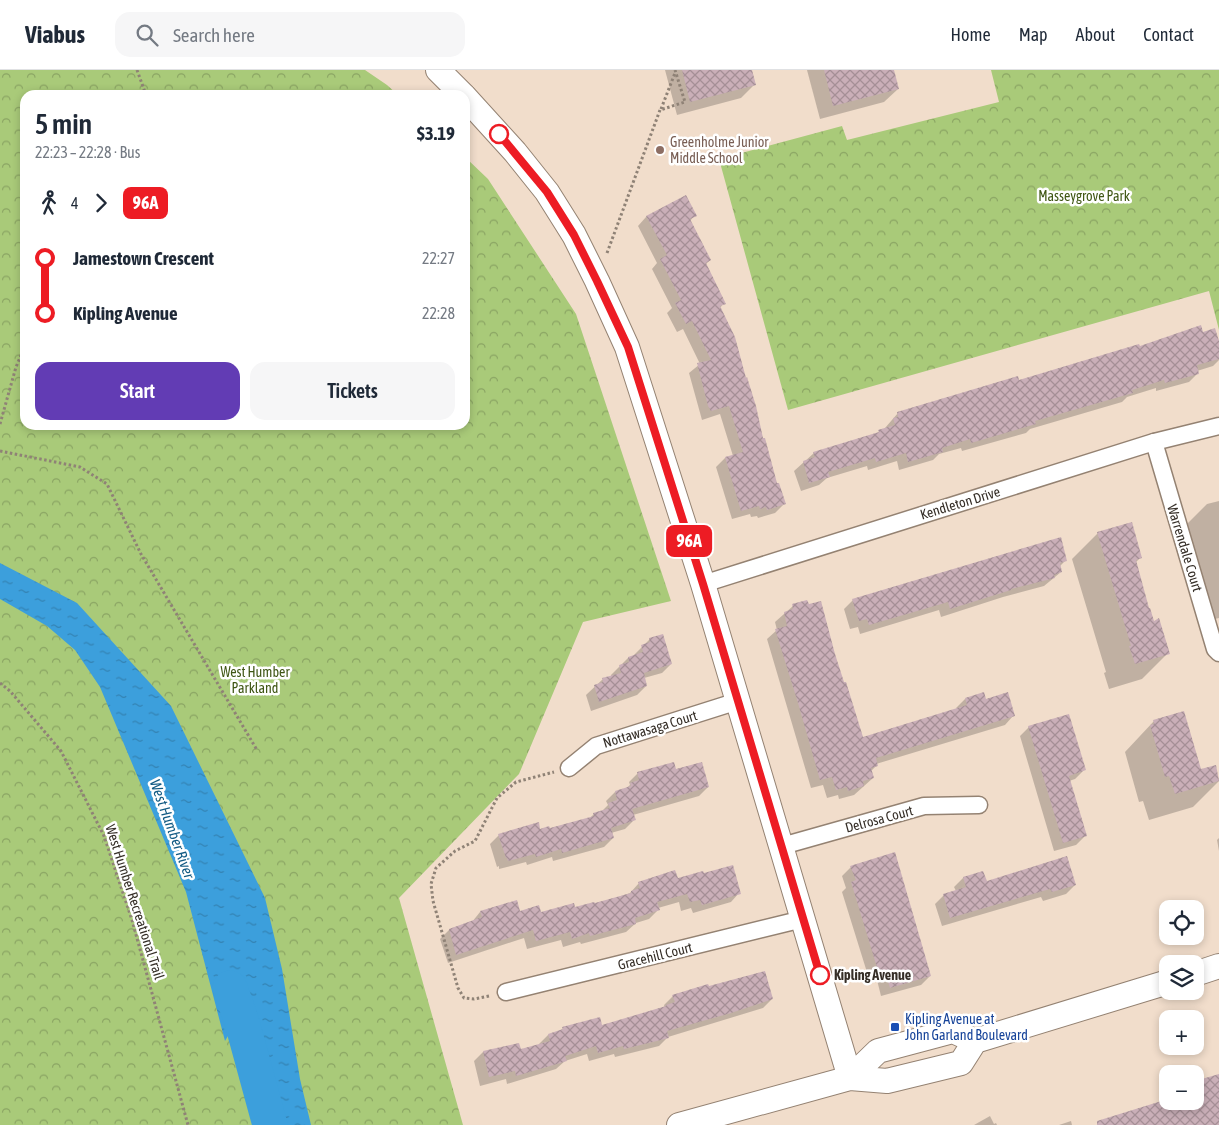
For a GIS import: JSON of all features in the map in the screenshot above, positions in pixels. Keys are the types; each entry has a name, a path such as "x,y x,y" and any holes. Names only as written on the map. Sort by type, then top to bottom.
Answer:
{"street":[{"path":"438,70 458,90"},
{"path":"470,102 547,192 574,235 628,347 703,584 850,1078"},
{"name":"Kendleton Drive","path":"703,584 1154,442 1219,426"},
{"name":"Warrendale Court","path":"1154,442 1215,649 1219,653"},
{"name":"Nottawasaga Court","path":"569,768 596,746 738,701"},
{"name":"Delrosa Court","path":"782,846 924,806 979,805"},
{"name":"Gracehill Court","path":"506,992 803,920"},
{"path":"1204,971 1219,966"},
{"path":"850,1078 878,1051 952,1031 975,1041 1159,985"},
{"path":"679,1125 850,1078 887,1082 961,1063 975,1041"}],"path":[{"path":"137,70 144,90"},
{"path":"660,110 685,102 676,71"},
{"path":"597,281 676,71"},
{"path":"0,424 20,358"},
{"path":"0,451 80,467 107,484 141,554 257,750"},
{"name":"West Humber Recreational Trail","path":"0,683 10,691 60,751 104,836 132,920 188,1125"},
{"path":"506,992 474,999 464,998 458,988 433,901 431,884 436,868 455,851 475,841 497,798 516,782 569,768"}],"green space":[{"name":"West Humber Parkland","path":"0,70 365,70 392,90 20,90 20,430 470,430 470,162 488,179 576,314 671,601 583,622 519,774 399,898 463,1125 0,1125"},
{"name":"Masseygrove Park","path":"991,70 1219,70 1219,330 1209,291 788,410 719,159 842,126 847,140 999,102"}],"water":[{"path":"0,563 77,603 171,706 265,898 282,969 300,1079 311,1125 283,1125 272,1071 251,1034 232,1029 225,1041 186,892 100,687 75,650 47,626 0,599"}],"building":[{"path":"682,70 752,70 756,85 690,102"},
{"path":"824,70 894,70 899,89 833,106"},
{"path":"686,195 697,216 690,219 711,260 706,263 726,304 720,306 735,337 756,406 763,438 765,438 777,483 779,483 786,504 767,510 766,507 760,509 759,506 741,511 725,457 743,452 729,406 711,411 708,406 697,363 711,360 692,321 686,324 675,303 681,300 660,259 667,255 646,216"},
{"path":"1201,325 1203,332 1215,328 1219,341 1219,359 1197,365 1199,374 1165,383 1164,380 1132,390 1133,393 1035,421 1036,424 971,443 970,439 942,448 943,452 908,462 906,453 876,462 875,458 828,472 830,477 809,483 803,461 815,457 813,452 879,432 878,430 895,425 893,418 898,417 897,412 1018,376 1019,380 1139,344 1140,346"},
{"path":"1132,522 1142,558 1136,560 1149,608 1154,621 1159,618 1170,654 1135,664 1097,532"},
{"path":"1061,537 1067,561 1060,563 1062,572 1054,575 1055,578 1011,589 950,609 948,602 869,625 867,619 859,621 852,599"},
{"path":"807,600 809,604 821,601 835,654 863,737 967,705 965,698 984,692 986,699 1008,692 1015,716 876,758 878,766 871,768 874,778 863,781 864,786 848,791 847,787 836,790 832,777 820,780 775,629 787,626 784,612 793,609 792,604"},
{"path":"663,634 672,664 644,673 647,686 599,702 594,685 603,682 602,678 621,673 619,665 629,662 628,657 643,652 641,645 650,642 649,638"},
{"path":"1184,711 1201,769 1216,765 1219,781 1175,794 1169,776 1165,777 1150,725 1154,724 1153,720"},
{"path":"1069,714 1086,770 1069,776 1087,836 1063,843 1028,726"},
{"path":"674,762 676,769 702,762 709,787 632,809 636,820 611,828 614,838 562,853 561,849 536,857 535,854 508,861 506,858 498,834 539,822 540,829 549,826 550,828 594,816 593,813 610,808 608,803 617,800 615,791 631,786 630,783 639,780 637,772"},
{"path":"895,852 931,976 890,988 885,972 879,974 851,882 856,880 850,866"},
{"path":"1067,856 1076,885 1052,892 1050,889 950,918 943,894 966,887 963,877 983,871 987,881"},
{"path":"733,865 741,894 702,905 700,900 690,902 687,894 657,902 660,910 635,918 636,924 590,936 589,933 572,939 570,932 536,941 533,930 456,955 449,929 482,917 480,911 517,900 520,911 539,905 541,912 574,903 575,907 631,893 631,891 640,888 638,882 675,870 678,878"},
{"path":"765,971 773,999 667,1031 669,1038 624,1049 623,1046 598,1053 596,1046 565,1056 567,1061 516,1076 515,1071 489,1077 483,1051 519,1043 521,1049 550,1041 548,1034 563,1029 562,1027 600,1017 602,1025 666,1006 675,1002 672,995 708,984 709,986"},
{"path":"1219,1074 1219,1125 1097,1125 1097,1121 1159,1102 1159,1110 1204,1110 1204,1078"}],"waterway":[{"name":"West Humber River","path":"230,988 241,1019 270,1125"}],"bus line":[{"name":"96A","path":"499,134 547,192 574,235 628,347 703,584 820,975"}],"place":[{"name":"Greenholme Junior Middle School","path":"660,150"},
{"name":"Kipling Avenue","path":"820,975"},
{"name":"Kipling Avenue at John Garland Boulevard","path":"895,1027"}]}
